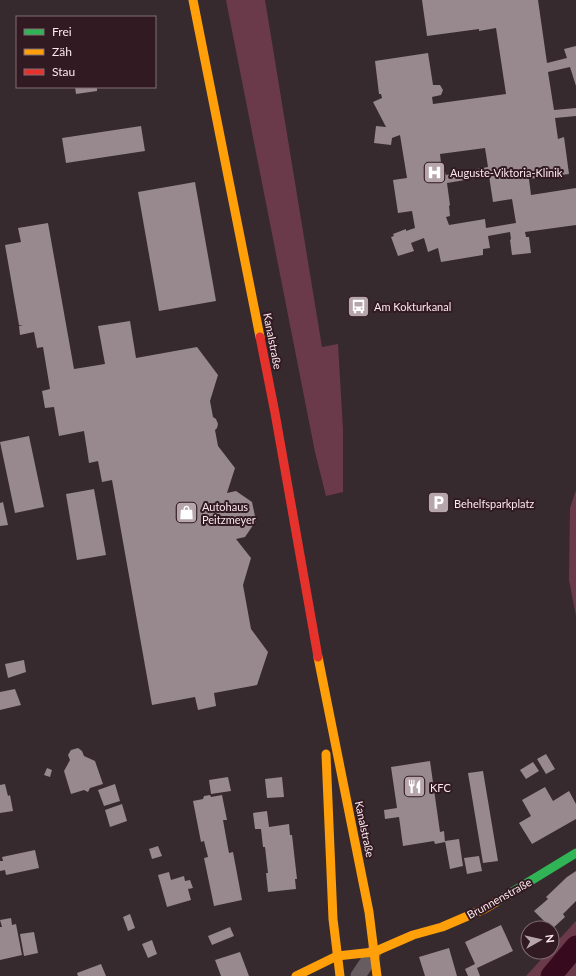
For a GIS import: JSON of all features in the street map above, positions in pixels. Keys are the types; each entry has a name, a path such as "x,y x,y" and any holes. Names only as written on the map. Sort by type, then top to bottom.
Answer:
{"main road":[{"name":"Kanalstraße","path":"193,0 275,413 323,687 369,912 376,976"},
{"name":"Kanalstraße","path":"323,687 332,899 340,976"},
{"name":"Brunnenstraße","path":"296,976 337,956 374,952 413,935 442,928 484,910 576,853"}],"street":[{"path":"358,976 374,952"}],"shaded area":[{"path":"226,0 265,0 322,347 338,344 343,430 343,492 326,496 315,452"},
{"path":"576,490 576,616 569,580 570,508"},
{"path":"576,921 576,976 526,976 541,960 560,960 560,938"}],"building":[{"path":"422,0 538,0 547,63 567,58 564,49 576,46 576,86 570,67 548,72 554,110 576,108 576,116 555,118 558,139 564,137 569,174 529,179 531,195 576,188 576,225 525,232 526,237 529,237 531,253 512,255 510,232 488,236 490,248 483,249 483,255 441,262 438,248 428,252 424,238 411,243 414,251 398,256 391,237 394,236 393,234 406,229 406,231 415,228 412,211 398,213 393,180 407,178 400,135 392,138 391,145 374,143 376,126 386,127 373,102 382,98 381,94 379,94 375,61 428,53 433,85 440,85 443,90 441,95 432,97 433,104 506,94 496,28 427,36","holes":["485,148 488,167 446,175 445,172 442,172 440,154","489,176 493,202 512,199 516,223 486,228 485,219 449,225 446,217 450,216 447,183"]},
{"path":"75,88 97,88 97,91 76,94"},
{"path":"141,126 145,151 66,163 62,138"},
{"path":"195,182 216,301 159,311 138,192"},
{"name":"Autohaus Peitzmeyer","path":"48,223 74,369 105,364 98,326 130,321 136,358 197,347 218,375 210,401 213,417 216,419 218,424 215,430 218,446 235,468 227,493 236,491 252,502 256,521 245,537 236,539 251,558 243,585 251,629 268,652 257,685 214,693 216,706 198,710 195,697 152,705 112,480 102,482 98,461 89,463 84,431 59,436 54,407 45,408 42,391 50,389 43,347 37,348 34,332 20,335 19,326 23,325 19,325 5,245 21,242 18,228"},
{"path":"29,436 44,507 15,513 0,442"},
{"path":"94,489 106,555 77,560 66,494"},
{"path":"3,502 8,525 0,526 0,503"},
{"path":"24,660 26,672 8,678 5,664"},
{"path":"15,689 21,705 0,710 0,692"},
{"path":"78,748 82,751 84,756 95,761 103,784 90,788 88,792 84,790 71,794 64,771 70,760 68,755 71,750"},
{"path":"546,754 555,769 546,774 537,759"},
{"name":"KFC","path":"430,761 440,832 444,831 445,842 435,844 434,841 403,846 399,817 385,819 384,810 397,808 391,767"},
{"path":"533,762 539,771 526,779 520,770"},
{"path":"47,768 52,770 50,777 44,775"},
{"path":"483,771 498,861 483,863 468,773"},
{"path":"228,777 231,791 211,794 209,780"},
{"path":"282,777 284,797 267,798 265,779"},
{"path":"5,784 8,796 10,795 13,811 0,813 0,785"},
{"path":"115,784 120,801 104,806 98,790"},
{"path":"545,787 553,801 569,791 576,804 576,819 532,844 519,823 531,816 522,800"},
{"path":"210,795 211,797 222,795 227,820 223,820 229,853 233,852 242,900 214,906 204,858 208,857 204,841 201,842 193,801 203,799 204,796"},
{"path":"122,804 127,821 110,827 105,810"},
{"path":"267,811 269,827 289,824 290,835 292,835 297,879 295,879 296,889 268,892 266,873 268,873 265,847 263,847 261,829 255,829 253,813"},
{"path":"459,839 463,866 450,869 445,841"},
{"path":"158,846 162,856 152,859 149,849"},
{"path":"35,850 39,868 6,875 5,870 0,871 0,861 3,861 2,857"},
{"path":"479,856 482,871 467,874 464,858"},
{"path":"576,871 576,901 563,914 565,917 560,922 560,920 543,920 534,911 548,899 546,897 567,877"},
{"path":"169,872 171,880 184,876 185,881 190,880 193,888 188,889 191,900 167,907 158,875"},
{"path":"130,914 135,928 128,931 123,917"},
{"path":"11,918 12,925 16,924 22,955 0,960 0,927 2,927 0,920"},
{"path":"501,925 513,951 477,968 480,976 468,976 465,969 475,964 465,942"},
{"path":"230,927 234,936 212,945 208,936"},
{"path":"34,932 38,953 24,956 20,934"},
{"path":"152,940 157,954 148,958 142,944"},
{"path":"449,948 457,976 425,976 419,957"},
{"path":"240,952 249,976 221,976 215,960"},
{"path":"101,964 106,976 78,976 77,973"}],"waterway":[{"path":"551,976 576,946"}],"traffic: fast":[{"path":"496,902 576,853"}],"traffic: slow":[{"path":"193,0 260,337"},
{"path":"318,657 369,912 377,976"},
{"path":"326,754 333,919 340,976"},
{"path":"296,976 337,956 374,952 413,935 442,927 484,909 496,902"}],"traffic: jam":[{"path":"260,337 275,413 318,657"}],"place":[{"name":"Auguste-Viktoria-Klinik","path":"435,172"},
{"name":"Am Kokturkanal","path":"359,306"},
{"name":"Behelfsparkplatz","path":"438,503"},
{"name":"Autohaus Peitzmeyer","path":"186,512"},
{"name":"KFC","path":"414,787"}]}
